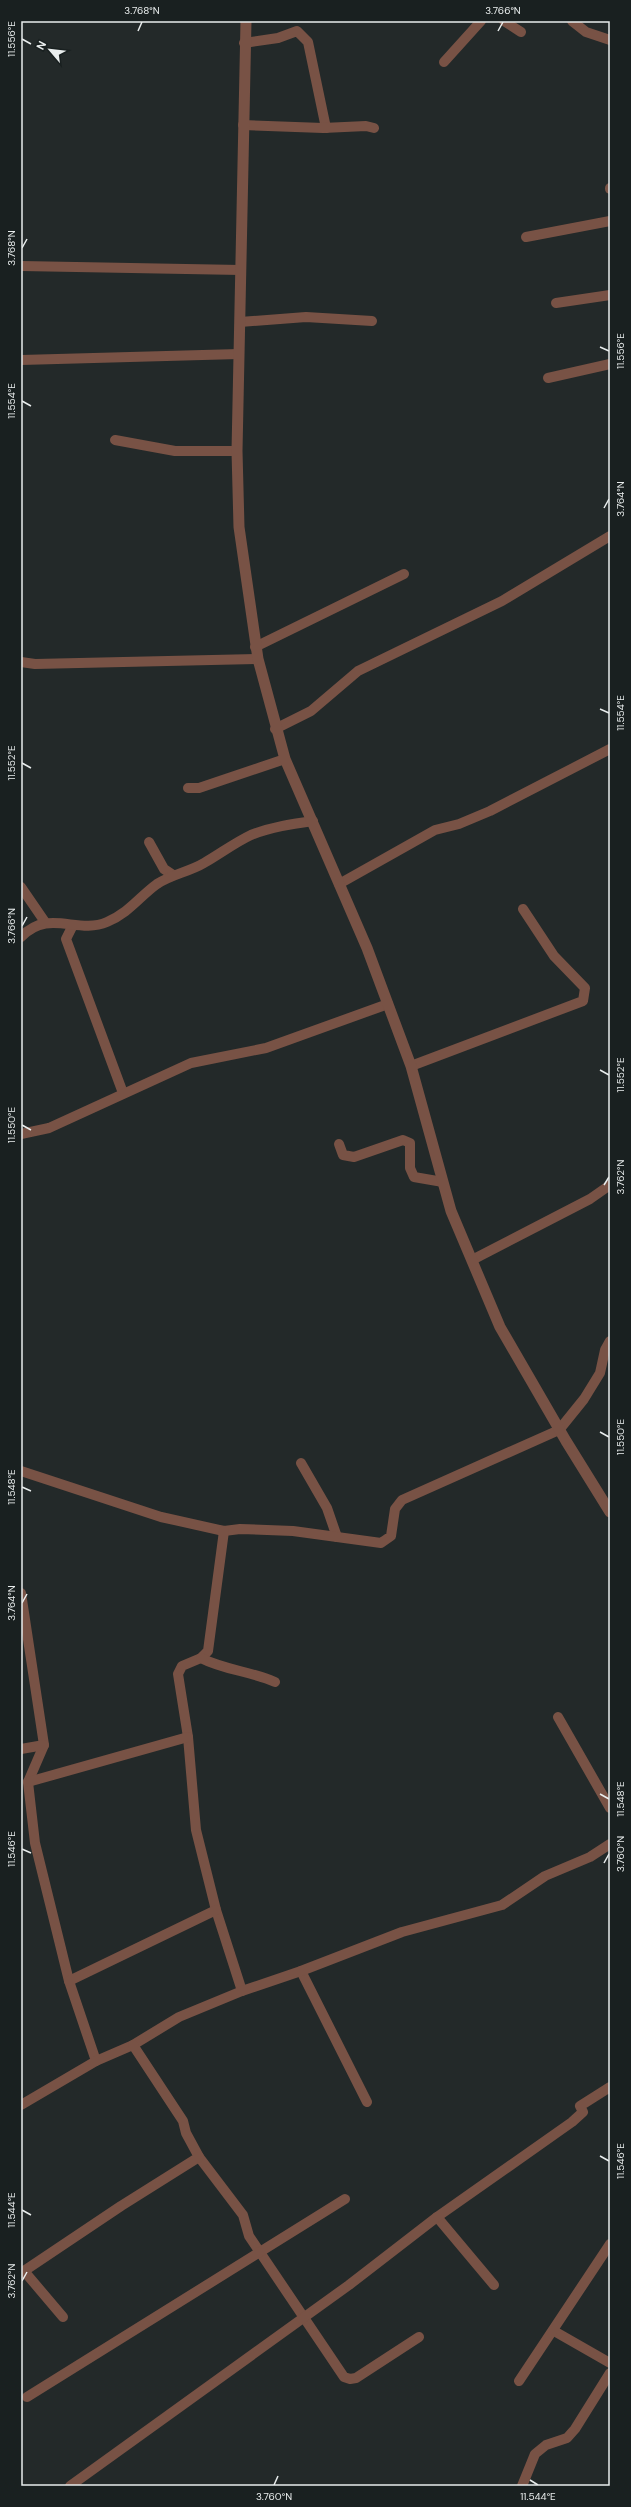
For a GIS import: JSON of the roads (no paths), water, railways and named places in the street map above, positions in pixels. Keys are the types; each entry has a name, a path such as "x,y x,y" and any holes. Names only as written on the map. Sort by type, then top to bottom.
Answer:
{"street":[{"path":"246,21 244,43 240,354 237,451 239,527 255,647 275,729 285,759 367,948 410,1066 451,1210 500,1327 559,1430 610,1512"},
{"path":"444,62 481,21"},
{"path":"504,21 521,32"},
{"path":"572,21 586,32 610,40"},
{"path":"244,43 278,38 298,31 308,42 326,128"},
{"path":"243,125 326,128 366,126 374,128"},
{"path":"526,237 610,221"},
{"path":"21,266 241,270"},
{"path":"556,303 610,295"},
{"path":"240,322 306,317 372,321"},
{"path":"21,360 240,354"},
{"path":"548,378 610,364"},
{"path":"115,440 175,451 237,451"},
{"path":"275,729 311,711 358,671 502,601 610,536"},
{"path":"255,647 404,574"},
{"path":"21,662 35,664 258,659"},
{"path":"339,884 435,830 460,824 490,812 610,749"},
{"path":"188,788 199,788 285,759"},
{"path":"21,937 28,930 45,922 73,925 105,923 134,906 157,884 203,864 251,836 279,826 313,821"},
{"path":"149,842 164,870 173,876"},
{"path":"21,887 45,922"},
{"path":"410,1066 583,1001 585,988 554,956 523,909"},
{"path":"73,925 66,939 123,1093"},
{"path":"21,1134 49,1128 191,1063 266,1048 388,1004"},
{"path":"339,1144 343,1155 354,1157 403,1140 410,1143 410,1168 414,1177 443,1182"},
{"path":"472,1260 590,1199 610,1185"},
{"path":"21,1471 161,1517 224,1531 240,1529 293,1530 381,1543 386,1541 391,1536 395,1509 402,1500 559,1430 584,1399 600,1373 605,1350 610,1341"},
{"path":"301,1463 327,1508 337,1537"},
{"path":"224,1531 208,1651 201,1658 182,1666 178,1674 188,1737 196,1830 216,1910 242,1991"},
{"path":"21,1594 44,1745 28,1782 35,1843 69,1981 96,2061"},
{"path":"201,1658 214,1665 251,1672 275,1682"},
{"path":"558,1717 610,1808"},
{"path":"28,1782 188,1737"},
{"path":"21,1749 44,1745"},
{"path":"21,2105 96,2061 133,2045 179,2017 242,1991 301,1971 402,1932 502,1905 545,1876 590,1857 610,1844"},
{"path":"69,1981 216,1910"},
{"path":"301,1971 367,2102"},
{"path":"133,2045 182,2121 186,2133 199,2157 243,2215 249,2236 344,2377 350,2379 356,2378 419,2337"},
{"path":"70,2486 349,2285 437,2217 572,2122 583,2112 580,2106 610,2087"},
{"path":"63,2317 23,2272 121,2206 199,2157"},
{"path":"27,2397 345,2199"},
{"path":"437,2217 494,2285"},
{"path":"518,2381 554,2331 610,2244"},
{"path":"554,2331 610,2363"},
{"path":"522,2486 535,2454 546,2445 567,2438 575,2429 610,2373"}]}
